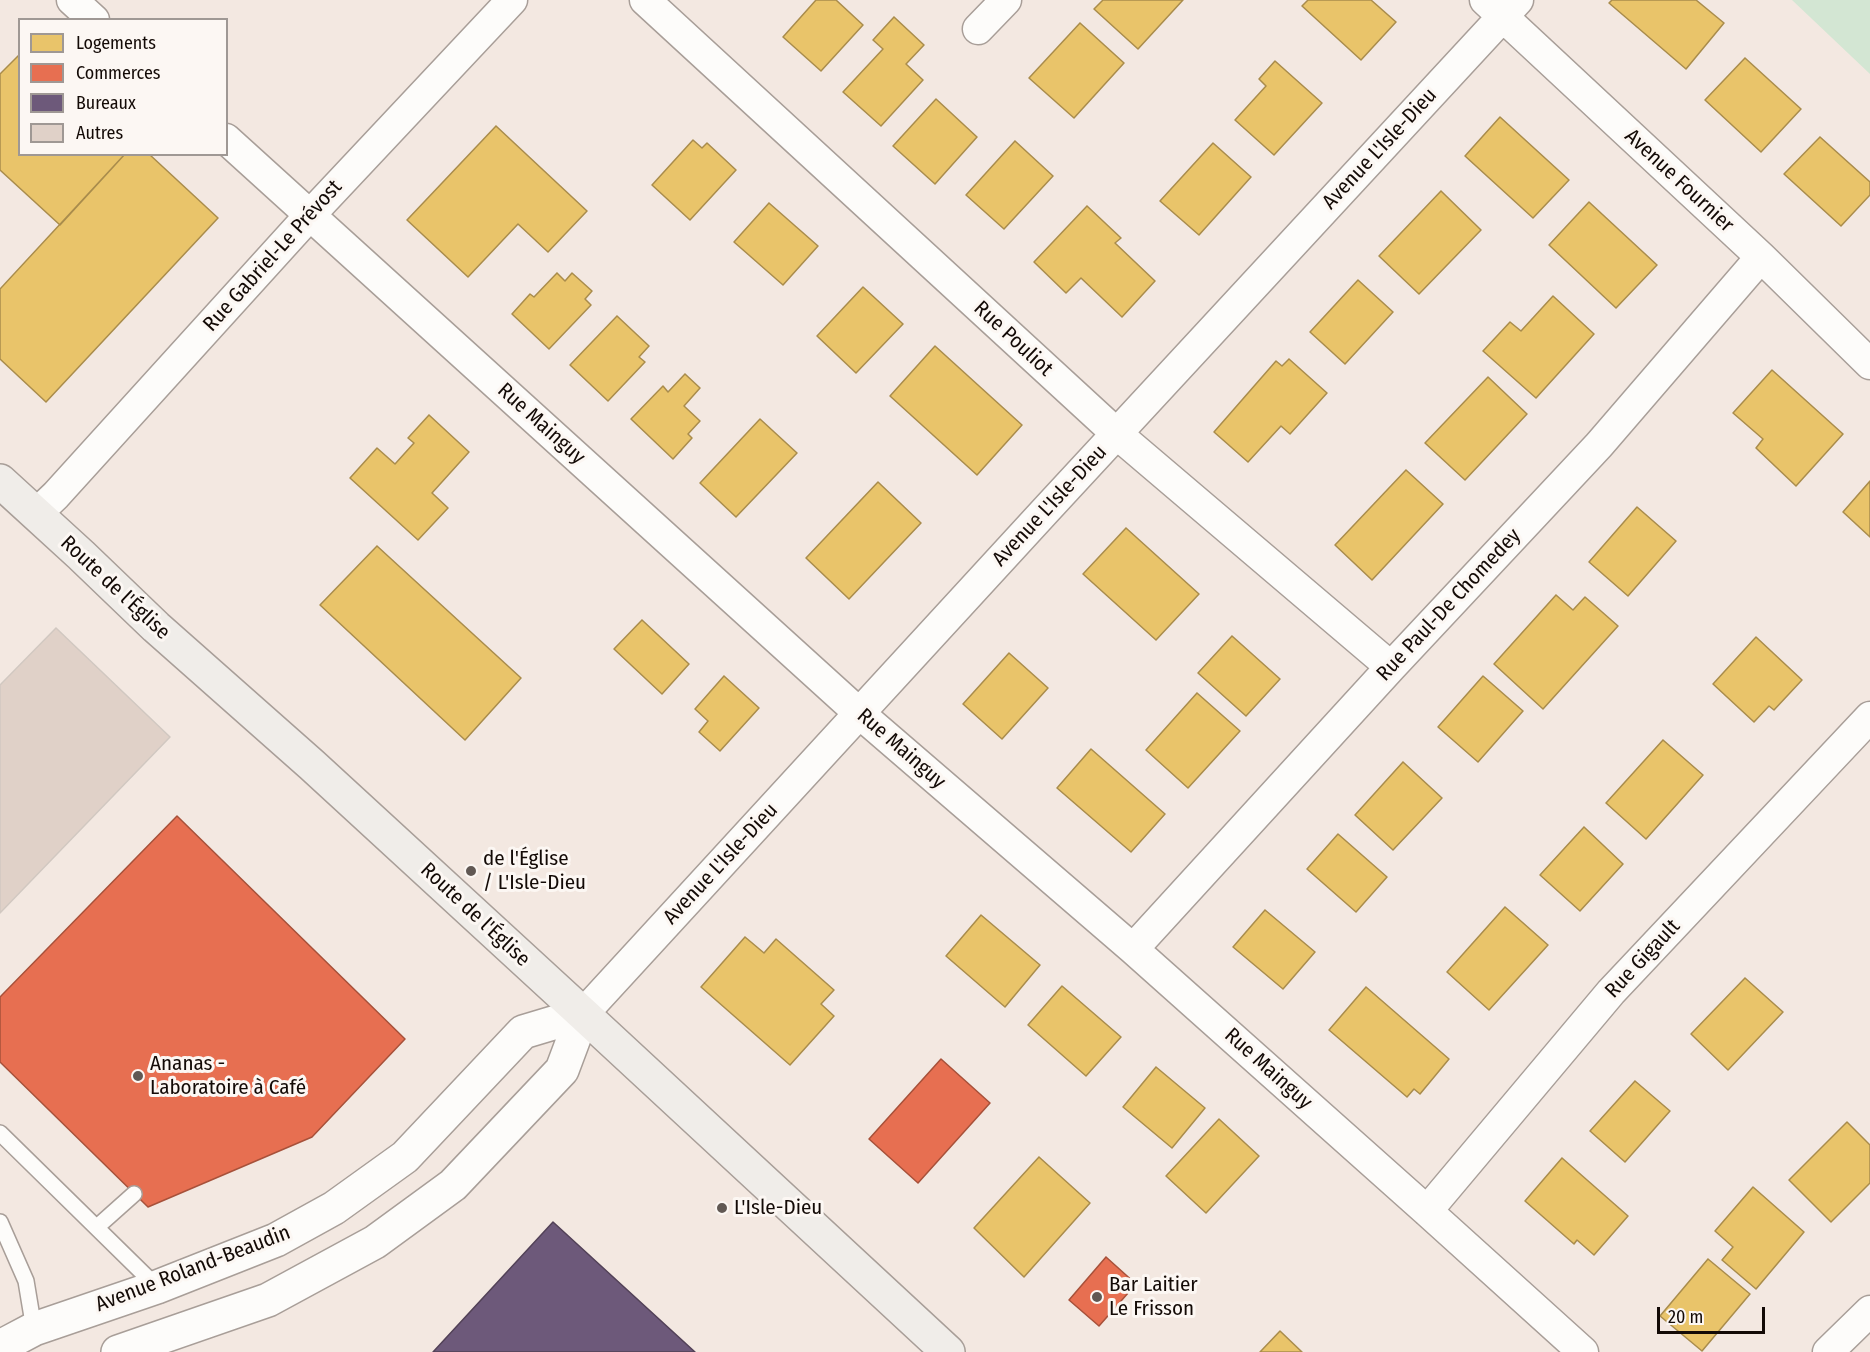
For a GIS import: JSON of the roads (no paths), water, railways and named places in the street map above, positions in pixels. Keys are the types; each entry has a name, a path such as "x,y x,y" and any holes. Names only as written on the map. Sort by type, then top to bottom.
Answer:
{"main road":[{"name":"Route de l'Église","path":"0,481 156,627 312,765 584,1014 948,1352"}],"street":[{"path":"72,0 92,18"},
{"name":"Rue Gabriel-Le Prévost","path":"36,514 56,495 310,214 512,0"},
{"name":"Rue Pouliot","path":"645,0 1117,434 1391,668"},
{"path":"978,29 1005,0"},
{"name":"Avenue L'Isle-Dieu","path":"584,1014 1117,434 1502,5"},
{"name":"Avenue Fournier","path":"1502,5 1870,364"},
{"name":"Rue Mainguy","path":"228,141 859,713 1133,949 1583,1352"},
{"name":"Rue Paul-De Chomedey","path":"1133,949 1599,445 1761,258"},
{"name":"Rue Gigault","path":"1427,1210 1611,992 1870,717"},
{"path":"118,1352 268,1300 375,1242 453,1185 562,1070 584,1014"},
{"name":"Avenue Roland-Beaudin","path":"0,1347 34,1329 157,1287 276,1240 334,1208 405,1157 523,1032 584,1014"},
{"path":"1843,1347 1870,1311"}],"lane":[{"path":"0,1132 157,1287"},
{"path":"97,1227 134,1194"},
{"path":"0,1222 26,1281 34,1329"}],"place":[{"name":"de l'Église / L'Isle-Dieu","path":"471,871"},
{"name":"Ananas - Laboratoire à Café","path":"138,1076"},
{"name":"L'Isle-Dieu","path":"722,1208"},
{"name":"Bar Laitier Le Frisson","path":"1097,1297"}]}
